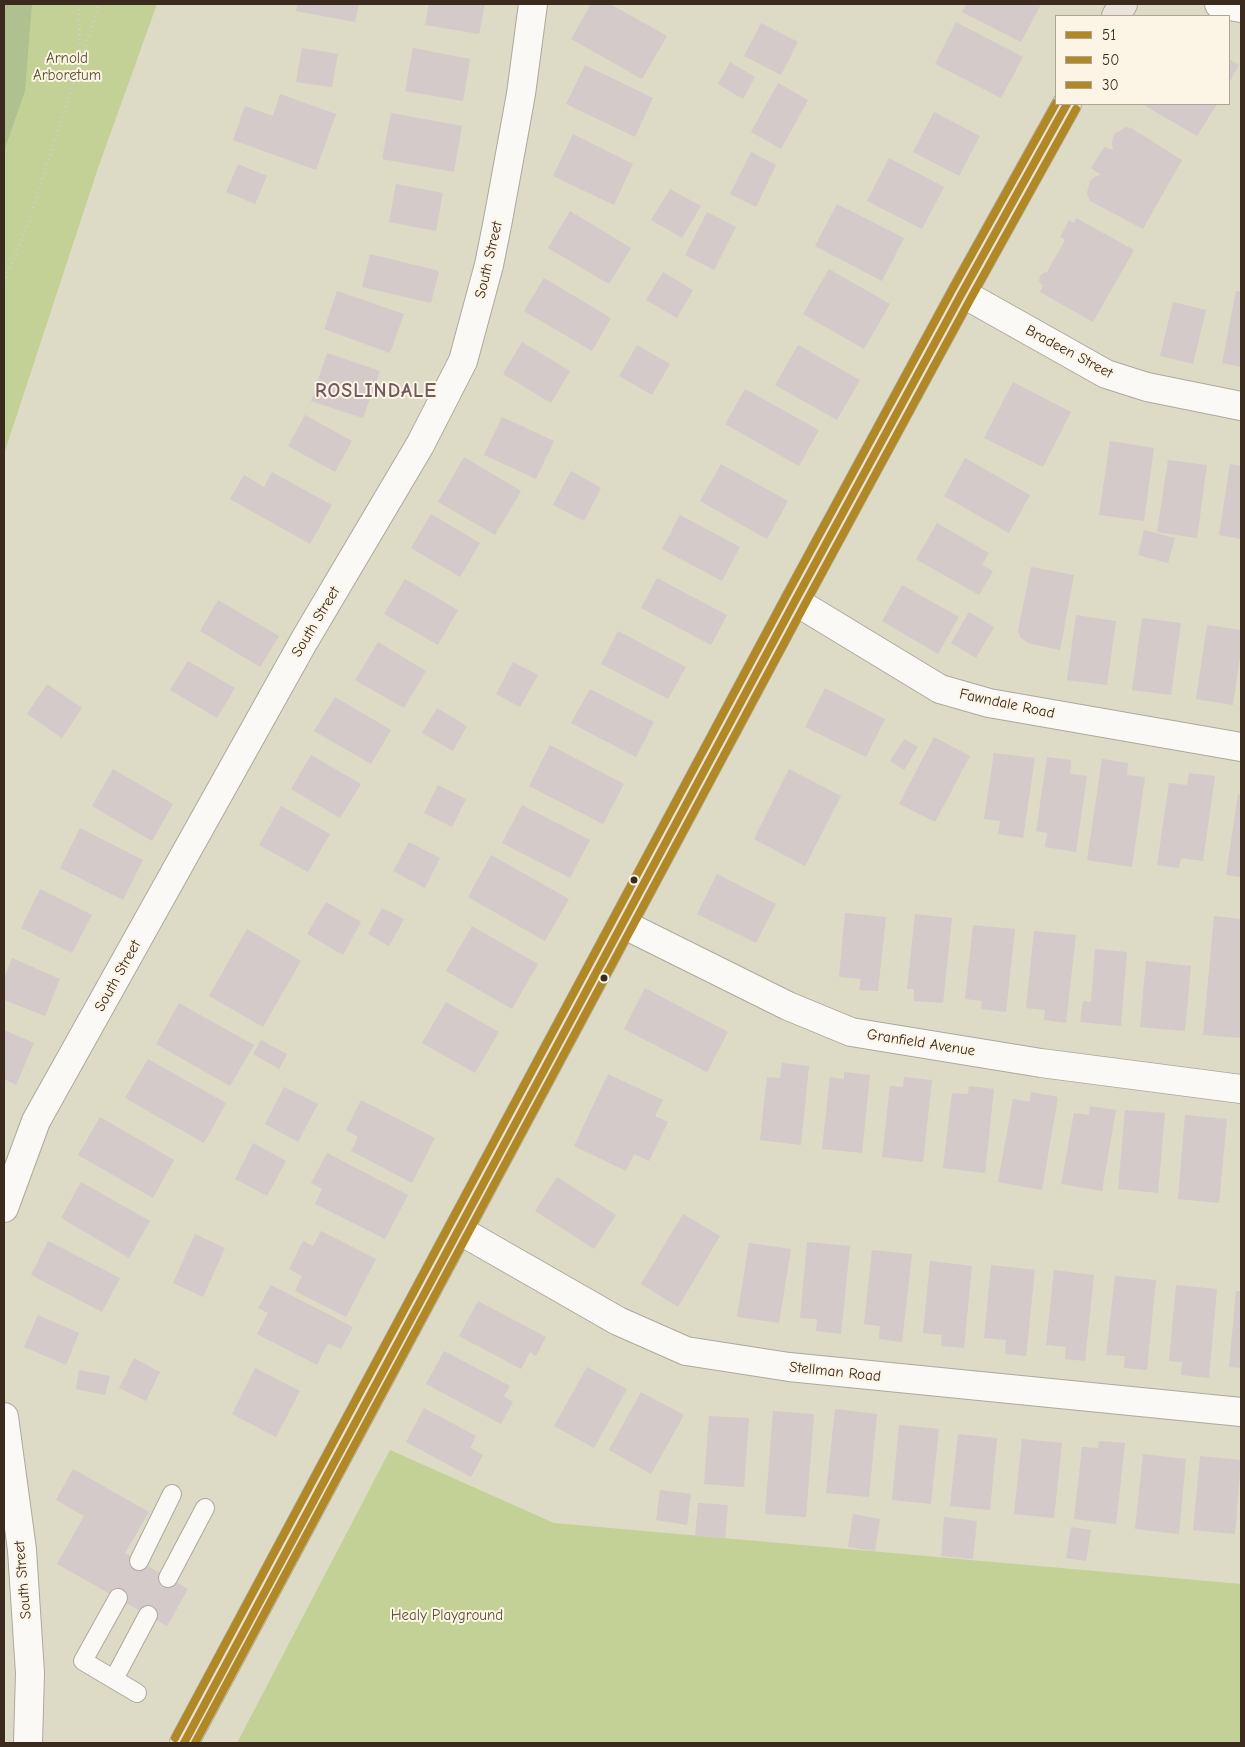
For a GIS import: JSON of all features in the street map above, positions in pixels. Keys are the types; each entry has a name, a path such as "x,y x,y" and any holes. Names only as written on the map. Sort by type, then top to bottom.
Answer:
{"main road":[{"path":"1117,15 1123,4"},
{"path":"184,1743 795,601 962,293 1067,105"}],"street":[{"name":"South Street","path":"4,1208 36,1121 304,641 420,445 463,361 489,265 498,220 521,94 533,4"},
{"path":"1220,4 1241,8"},
{"name":"Bradeen Street","path":"962,293 1106,374 1147,387 1241,406"},
{"name":"Fawndale Road","path":"795,601 940,689 989,703 1241,747"},
{"name":"Granfield Avenue","path":"623,924 788,1006 851,1032 1041,1063 1241,1089"},
{"name":"Stellman Road","path":"459,1230 618,1321 686,1351 789,1367 1241,1412"},
{"name":"South Street","path":"4,1417 22,1550 30,1673 28,1743"}],"lane":[{"path":"139,1561 172,1494"},
{"path":"168,1578 205,1508"},
{"path":"118,1598 83,1661 137,1693"},
{"path":"114,1679 148,1615"}],"path":[{"path":"79,4 80,62"},
{"path":"4,282 27,227 99,4"}],"green space":[{"name":"Arnold Arboretum","path":"4,4 157,4 98,168 4,454"},
{"path":"4,4 32,4 25,91 4,151"},
{"name":"Healy Playground","path":"390,1450 554,1523 1241,1584 1241,1743 237,1743"}],"building":[{"path":"298,4 359,4 355,22 296,11"},
{"path":"429,4 485,4 479,34 425,25"},
{"path":"591,4 610,4 667,36 642,79 571,39"},
{"path":"966,4 1041,4 1021,42 962,12"},
{"path":"956,22 1023,57 1001,98 935,64"},
{"path":"761,23 798,42 781,75 744,56"},
{"path":"302,48 338,54 332,87 296,82"},
{"path":"413,48 470,59 463,101 405,91"},
{"path":"1230,60 1239,65 1230,81"},
{"path":"730,62 755,77 743,99 718,84"},
{"path":"585,65 653,98 635,137 566,104"},
{"path":"778,83 808,100 781,149 751,132"},
{"path":"280,94 336,114 316,170 233,140 245,106 273,116"},
{"path":"1144,105 1216,105 1197,136"},
{"path":"934,112 980,136 959,176 913,152"},
{"path":"391,113 462,126 454,172 382,159"},
{"path":"1126,127 1131,128 1182,160 1143,229 1090,201 1087,193 1090,181 1096,176 1101,175 1091,168 1104,147 1113,150 1114,134"},
{"path":"573,134 633,164 614,205 553,176"},
{"path":"751,152 776,165 756,207 730,194"},
{"path":"889,158 944,187 922,229 867,201"},
{"path":"238,164 267,176 255,204 226,192"},
{"path":"396,184 443,193 436,231 389,222"},
{"path":"670,189 701,206 682,238 651,220"},
{"path":"837,204 904,238 882,281 815,246"},
{"path":"570,211 631,248 609,284 548,248"},
{"path":"707,212 736,227 714,270 685,255"},
{"path":"1076,218 1134,250 1093,322 1040,292 1043,286 1039,281 1040,276 1047,272 1065,240 1060,237 1069,220 1074,223"},
{"path":"370,254 439,271 431,303 362,287"},
{"path":"829,269 890,304 864,349 803,314"},
{"path":"663,272 693,290 677,318 646,300"},
{"path":"544,278 611,318 592,351 524,311"},
{"path":"337,291 404,314 390,353 324,329"},
{"path":"1236,291 1241,292 1241,367 1222,363"},
{"path":"1173,302 1206,310 1193,364 1160,356"},
{"path":"522,342 570,371 551,403 503,374"},
{"path":"637,345 670,364 652,395 619,376"},
{"path":"798,345 860,380 837,420 775,385"},
{"path":"327,353 380,371 363,418 311,401"},
{"path":"1013,382 1071,412 1043,467 984,438"},
{"path":"745,389 819,430 799,466 725,424"},
{"path":"305,415 352,441 335,472 288,446"},
{"path":"502,417 554,441 536,479 484,455"},
{"path":"1110,441 1154,448 1144,521 1099,515"},
{"path":"464,457 521,491 495,535 438,502"},
{"path":"965,458 1030,495 1009,533 944,496"},
{"path":"1168,460 1207,465 1197,538 1157,532"},
{"path":"721,464 788,501 767,539 700,501"},
{"path":"1230,464 1241,466 1241,539 1219,535"},
{"path":"571,471 601,488 584,521 553,505"},
{"path":"272,472 332,505 310,544 230,499 244,475 264,487"},
{"path":"431,514 480,543 460,577 411,548"},
{"path":"680,515 740,547 722,581 662,549"},
{"path":"937,523 989,553 982,565 993,571 979,595 916,559"},
{"path":"1144,530 1175,538 1168,563 1138,555"},
{"path":"1031,567 1074,575 1060,650 1028,643 1020,637 1018,630"},
{"path":"657,578 727,615 711,645 641,608"},
{"path":"405,579 458,610 438,645 384,614"},
{"path":"902,585 959,617 938,654 882,621"},
{"path":"218,600 279,636 260,667 200,631"},
{"path":"969,612 994,627 976,658 951,643"},
{"path":"1076,615 1116,621 1107,685 1067,680"},
{"path":"1142,618 1181,623 1171,695 1132,690"},
{"path":"1207,625 1241,630 1241,650 1233,705 1196,699"},
{"path":"618,631 686,667 668,699 601,664"},
{"path":"378,642 426,671 404,708 355,680"},
{"path":"188,661 235,688 217,718 170,690"},
{"path":"513,662 538,675 520,707 496,694"},
{"path":"47,684 82,708 62,738 27,714"},
{"path":"825,688 885,719 866,757 805,727"},
{"path":"590,689 654,722 636,757 571,723"},
{"path":"335,697 391,730 371,764 314,731"},
{"path":"437,708 467,726 453,751 422,733"},
{"path":"934,737 970,756 935,822 899,804"},
{"path":"904,739 918,747 904,770 890,761"},
{"path":"550,745 624,784 603,824 529,786"},
{"path":"994,753 1035,758 1023,838 998,834 1000,821 984,819"},
{"path":"311,755 361,784 340,818 291,789"},
{"path":"1047,757 1071,760 1070,774 1087,776 1076,852 1045,847 1047,833 1036,831"},
{"path":"1102,759 1128,763 1127,775 1145,777 1132,867 1087,860"},
{"path":"113,769 173,804 152,841 92,806"},
{"path":"789,769 841,796 805,866 754,839"},
{"path":"1189,773 1215,776 1203,861 1181,858 1179,868 1157,865 1169,783 1187,785"},
{"path":"438,785 466,799 452,827 424,813"},
{"path":"1238,794 1241,795 1241,877 1226,875"},
{"path":"522,805 590,840 570,878 502,843"},
{"path":"281,806 330,834 308,872 259,845"},
{"path":"80,828 143,860 123,900 60,868"},
{"path":"409,842 440,858 425,888 393,871"},
{"path":"491,855 569,899 545,941 468,897"},
{"path":"717,874 776,904 756,943 697,914"},
{"path":"40,889 92,915 72,953 21,928"},
{"path":"326,902 361,922 343,955 307,934"},
{"path":"382,908 404,919 389,946 368,934"},
{"path":"845,913 886,917 878,991 859,990 861,979 839,977"},
{"path":"915,914 952,918 943,1003 914,1001 914,989 907,989"},
{"path":"1214,916 1241,919 1241,1038 1203,1035"},
{"path":"973,925 1015,929 1006,1012 981,1009 982,1001 965,999"},
{"path":"472,926 538,964 512,1009 446,971"},
{"path":"247,929 301,961 263,1027 209,996"},
{"path":"1034,931 1076,935 1066,1023 1044,1020 1045,1010 1026,1008"},
{"path":"1095,949 1127,952 1121,1026 1080,1022 1083,1001 1091,1002"},
{"path":"12,958 60,979 45,1016 4,1000 4,978"},
{"path":"1146,961 1191,966 1185,1031 1140,1027"},
{"path":"645,988 728,1032 707,1072 624,1029"},
{"path":"446,1002 499,1032 475,1073 422,1043"},
{"path":"179,1003 254,1045 230,1086 156,1044"},
{"path":"4,1030 34,1043 16,1085 4,1079"},
{"path":"261,1040 287,1054 279,1069 253,1054"},
{"path":"148,1059 226,1103 204,1143 125,1098"},
{"path":"782,1063 809,1066 801,1145 760,1140 767,1077 780,1078"},
{"path":"844,1072 870,1075 862,1153 822,1149 830,1077 844,1079"},
{"path":"608,1074 663,1100 655,1116 668,1122 649,1161 634,1154 626,1171 574,1146"},
{"path":"904,1077 932,1080 923,1162 882,1157 890,1086 903,1087"},
{"path":"969,1086 994,1089 985,1173 943,1168 952,1093 968,1094"},
{"path":"284,1087 318,1104 298,1142 265,1124"},
{"path":"1031,1092 1058,1097 1042,1190 998,1182 1013,1099 1030,1102"},
{"path":"361,1100 435,1138 412,1183 351,1151 358,1137 346,1130"},
{"path":"1090,1106 1116,1110 1102,1191 1061,1184 1074,1113 1089,1115"},
{"path":"1125,1110 1165,1113 1158,1193 1118,1189"},
{"path":"1185,1115 1227,1119 1219,1203 1178,1199"},
{"path":"100,1117 174,1160 153,1198 78,1155"},
{"path":"253,1143 286,1161 267,1196 235,1179"},
{"path":"327,1153 408,1195 385,1239 315,1204 322,1189 311,1183"},
{"path":"557,1177 616,1215 594,1249 535,1211"},
{"path":"81,1182 150,1221 129,1258 61,1218"},
{"path":"683,1214 720,1236 678,1307 641,1284"},
{"path":"321,1231 376,1259 346,1317 295,1291 302,1276 289,1269 303,1241 313,1246"},
{"path":"195,1234 225,1248 203,1297 173,1283"},
{"path":"48,1241 120,1278 102,1312 31,1275"},
{"path":"807,1242 850,1246 841,1334 816,1331 817,1319 800,1318"},
{"path":"749,1243 791,1249 779,1323 737,1317"},
{"path":"872,1250 912,1254 902,1342 879,1339 880,1326 864,1324"},
{"path":"930,1261 972,1266 964,1348 941,1346 942,1335 923,1333"},
{"path":"991,1265 1035,1270 1026,1356 1005,1354 1006,1340 984,1338"},
{"path":"1054,1270 1094,1275 1085,1361 1065,1359 1066,1347 1046,1345"},
{"path":"1115,1276 1156,1280 1147,1370 1124,1368 1125,1356 1106,1355"},
{"path":"271,1285 353,1327 341,1349 328,1343 317,1365 257,1334 268,1313 258,1308"},
{"path":"1176,1285 1217,1289 1209,1378 1181,1375 1182,1362 1169,1361"},
{"path":"1236,1291 1241,1291 1241,1368 1229,1367"},
{"path":"478,1301 546,1337 536,1356 530,1352 521,1369 459,1336"},
{"path":"38,1315 79,1333 66,1365 24,1347"},
{"path":"444,1351 510,1386 504,1396 513,1402 501,1424 426,1384"},
{"path":"134,1358 160,1372 146,1401 119,1388"},
{"path":"587,1367 627,1389 594,1448 554,1426"},
{"path":"255,1368 300,1391 276,1437 232,1414"},
{"path":"79,1370 110,1376 105,1395 76,1389"},
{"path":"641,1392 684,1415 651,1474 609,1450"},
{"path":"424,1408 476,1436 470,1448 483,1455 471,1477 406,1442"},
{"path":"835,1409 877,1414 869,1497 826,1493"},
{"path":"773,1411 814,1414 806,1517 765,1514"},
{"path":"709,1416 749,1418 744,1487 704,1484"},
{"path":"899,1425 939,1429 931,1504 892,1500"},
{"path":"958,1434 997,1438 990,1510 950,1506"},
{"path":"1022,1439 1062,1443 1054,1518 1014,1514"},
{"path":"1099,1441 1125,1443 1116,1524 1074,1519 1082,1447 1098,1448"},
{"path":"1143,1454 1186,1459 1179,1534 1135,1529"},
{"path":"1200,1456 1241,1460 1235,1534 1193,1530"},
{"path":"73,1469 149,1512 125,1553 188,1589 167,1626 57,1564 84,1516 56,1500"},
{"path":"660,1490 691,1494 687,1525 656,1520"},
{"path":"698,1503 728,1505 725,1538 695,1536"},
{"path":"853,1514 880,1519 875,1551 848,1547"},
{"path":"944,1517 977,1521 973,1559 941,1556"},
{"path":"1071,1527 1091,1530 1086,1561 1066,1558"}],"transit line":[{"name":"30","path":"175,1738 786,596 1055,105"},
{"name":"51","path":"184,1743 795,601 1066,105"},
{"name":"50","path":"195,1743 804,606 1076,109"}],"district":[{"name":"ROSLINDALE","path":"376,391"}]}
